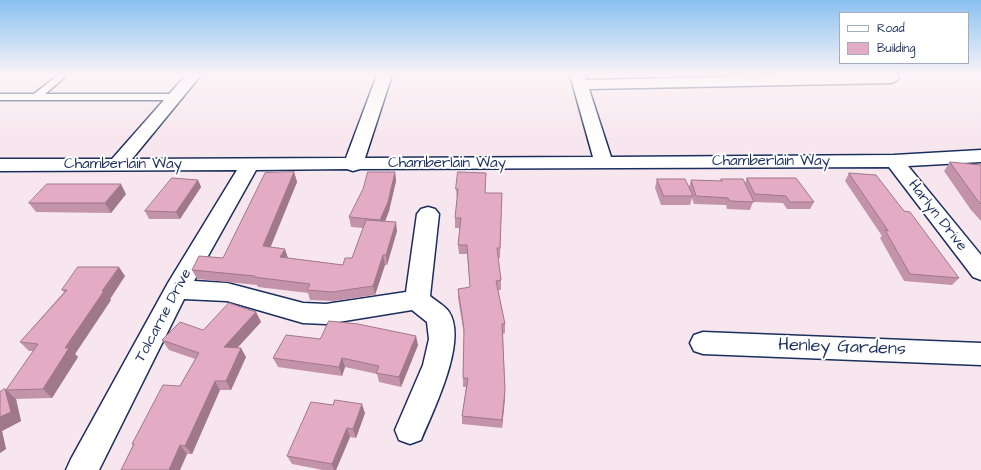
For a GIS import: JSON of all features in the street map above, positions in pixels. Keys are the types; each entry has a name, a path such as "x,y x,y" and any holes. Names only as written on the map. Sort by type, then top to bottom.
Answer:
{"street":[{"path":"117,165 175,97"},
{"path":"353,165 377,97"},
{"path":"583,97 604,163"},
{"name":"Chamberlain Way","path":"0,165 353,165 894,161 981,156"},
{"name":"Harlyn Drive","path":"894,161 981,271"},
{"name":"Tolcarne Drive","path":"82,470 177,289 249,165"},
{"path":"417,300 428,214"},
{"path":"177,289 227,292 303,313 326,314 417,300 439,318 442,340 437,365 410,430"},
{"name":"Henley Gardens","path":"703,343 981,354"}],"lane":[{"path":"0,97 175,97"}],"building":[{"path":"950,162 981,165 981,204 978,201"},
{"path":"294,172 263,246 285,249 280,257 343,265 345,258 352,258 366,220 396,222 386,255 383,255 373,286 332,292 307,290 310,284 254,277 255,276 192,270 199,256 223,258 265,173"},
{"path":"368,172 395,172 388,202 380,220 349,217 363,189"},
{"path":"458,172 486,173 485,193 502,193 500,248 497,248 501,280 496,281 505,324 502,324 505,390 502,420 462,416 468,378 463,378 464,329 458,289 470,287 467,245 458,245 461,218 455,218"},
{"path":"849,173 876,175 904,211 910,212 959,278 910,274 885,230 888,231"},
{"path":"172,178 198,180 176,212 145,211"},
{"path":"747,178 796,178 814,202 790,202 786,196 755,194"},
{"path":"657,179 685,179 693,196 664,196"},
{"path":"721,179 743,179 754,202 730,201 728,198 696,196 691,180 722,181"},
{"path":"47,184 121,184 105,203 29,203"},
{"path":"78,267 119,267 65,348 69,348 43,389 6,390 38,344 20,342 67,290 62,290"},
{"path":"229,303 256,312 224,347 241,348 226,381 215,381 185,446 180,445 169,470 121,470 134,444 132,444 163,385 180,386 199,353 162,340 180,322 203,330"},
{"path":"329,321 358,324 416,336 399,377 376,373 379,366 342,358 339,367 273,358 286,335 320,339"},
{"path":"5,389 11,412 0,417 0,392"},
{"path":"335,400 362,404 353,429 347,428 332,464 287,456 311,402 333,405"}]}
